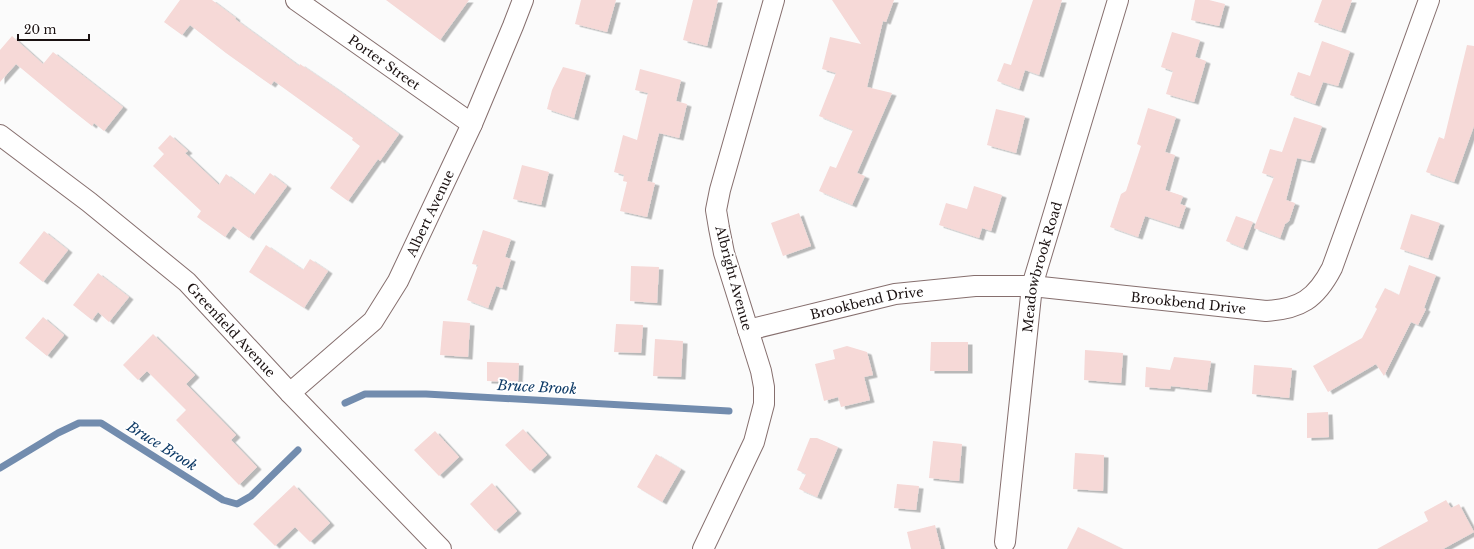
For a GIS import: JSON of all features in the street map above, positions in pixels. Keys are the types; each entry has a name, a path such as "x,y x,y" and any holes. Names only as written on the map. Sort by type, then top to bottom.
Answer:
{"street":[{"name":"Porter Street","path":"296,0 472,124"},
{"name":"Albert Avenue","path":"290,393 373,321 398,281 472,124 523,0"},
{"name":"Albright Avenue","path":"703,549 754,442 764,404 764,387 761,371 724,253 716,210 720,190 774,0"},
{"name":"Meadowbrook Road","path":"1005,542 1032,286 1118,0"},
{"name":"Brookbend Drive","path":"748,330 895,294 975,286 1032,286 1266,311 1281,310 1293,307 1316,293 1325,282 1332,268 1429,0"},
{"name":"Greenfield Avenue","path":"0,135 88,202 187,282 290,393 441,549"}],"building":[{"path":"180,0 212,0 236,18 235,19 299,66 300,64 334,87 399,134 380,161 378,159 348,201 330,188 360,146 352,140 353,138 274,81 271,85 190,25 182,35 164,22"},
{"path":"386,0 469,0 440,40"},
{"path":"581,0 616,0 607,32 575,24"},
{"path":"693,0 718,0 707,46 683,40"},
{"path":"832,0 894,0 886,22 883,21 867,87 892,93 857,173 865,176 852,205 819,191 830,166 836,168 853,130 819,116 836,73 822,69 830,37 861,44"},
{"path":"1033,0 1062,0 1039,75 1025,70 1019,89 997,81 1004,63 1011,65"},
{"path":"1195,0 1209,0 1225,4 1219,26 1191,20"},
{"path":"1322,0 1352,0 1341,31 1314,22"},
{"path":"1172,32 1200,40 1195,57 1206,61 1194,102 1166,94 1173,71 1161,67"},
{"path":"12,36 43,64 53,52 123,107 104,131 94,123 92,126 16,64 0,82 0,50"},
{"path":"1322,41 1350,51 1338,86 1323,82 1315,104 1290,95 1298,72 1310,76"},
{"path":"1467,45 1474,46 1474,126 1454,182 1426,172 1439,137 1444,139"},
{"path":"563,67 586,73 574,118 547,109 552,90"},
{"path":"640,69 681,80 676,101 687,104 679,138 659,133 647,181 655,183 647,217 620,211 627,182 623,181 624,175 614,172 623,135 637,140 648,93 635,90"},
{"path":"1148,108 1176,117 1165,152 1175,155 1165,190 1183,196 1180,204 1186,206 1179,227 1145,216 1138,237 1110,227 1121,194 1126,191 1141,146 1137,144"},
{"path":"996,109 1025,116 1016,153 987,145"},
{"path":"1294,117 1322,126 1310,161 1297,158 1286,200 1295,203 1289,221 1285,224 1280,238 1254,228 1274,177 1262,173 1270,149 1282,152"},
{"path":"170,135 188,151 185,153 219,185 226,174 254,195 270,173 287,186 249,238 233,226 225,237 197,217 201,211 153,166 164,154 158,148"},
{"path":"522,165 549,172 541,205 513,199"},
{"path":"974,186 1002,195 991,231 982,228 979,238 939,225 946,203 967,209"},
{"path":"799,213 811,246 783,256 771,223"},
{"path":"1411,214 1440,223 1428,258 1400,249"},
{"path":"1236,216 1253,222 1243,248 1226,241"},
{"path":"483,230 511,239 505,257 511,259 502,288 496,286 488,308 467,300 478,265 472,264"},
{"path":"44,231 68,250 43,282 19,263"},
{"path":"266,245 303,270 310,259 328,271 304,308 249,272"},
{"path":"1409,265 1436,275 1424,308 1426,309 1418,325 1411,322 1384,376 1376,364 1328,392 1313,366 1362,338 1377,309 1375,307 1385,288 1399,295"},
{"path":"631,266 659,267 657,303 630,301"},
{"path":"98,273 129,297 109,322 98,312 92,320 73,305"},
{"path":"43,317 64,335 47,356 25,338"},
{"path":"443,321 470,323 468,357 440,355"},
{"path":"616,324 643,325 641,353 614,352"},
{"path":"153,334 195,375 186,384 236,435 231,440 257,467 239,485 176,420 186,410 147,371 138,380 123,365"},
{"path":"655,339 683,341 681,377 653,376"},
{"path":"931,342 968,342 968,371 930,371"},
{"path":"847,346 867,352 873,375 864,377 870,400 841,407 838,397 824,401 815,364 835,359 833,350"},
{"path":"1085,350 1123,353 1121,383 1084,380"},
{"path":"1174,357 1211,361 1207,390 1171,386 1170,389 1145,387 1146,367 1170,370"},
{"path":"487,362 519,363 518,382 487,381"},
{"path":"1254,365 1292,368 1289,398 1252,394"},
{"path":"1328,412 1329,437 1307,438 1307,413"},
{"path":"523,429 547,455 530,471 505,445"},
{"path":"435,431 459,457 439,476 414,450"},
{"path":"810,438 817,438 838,447 817,497 799,489 806,474 797,470"},
{"path":"933,441 962,444 959,481 929,478"},
{"path":"1075,453 1104,455 1103,491 1073,489"},
{"path":"656,454 681,469 662,502 637,487"},
{"path":"492,483 517,511 495,531 470,504"},
{"path":"897,484 919,486 916,510 894,508"},
{"path":"294,485 330,523 310,542 295,527 275,546 253,524"},
{"path":"1446,500 1451,508 1459,504 1474,532 1443,549 1377,549 1428,521 1424,512"},
{"path":"935,525 941,549 911,549 907,532"},
{"path":"1078,527 1123,549 1067,549"}],"waterway":[{"name":"Bruce Brook","path":"345,403 365,394 426,394 729,411"},
{"name":"Bruce Brook","path":"0,468 58,433 79,423 101,423 223,500 237,504 251,496 298,450"}]}
